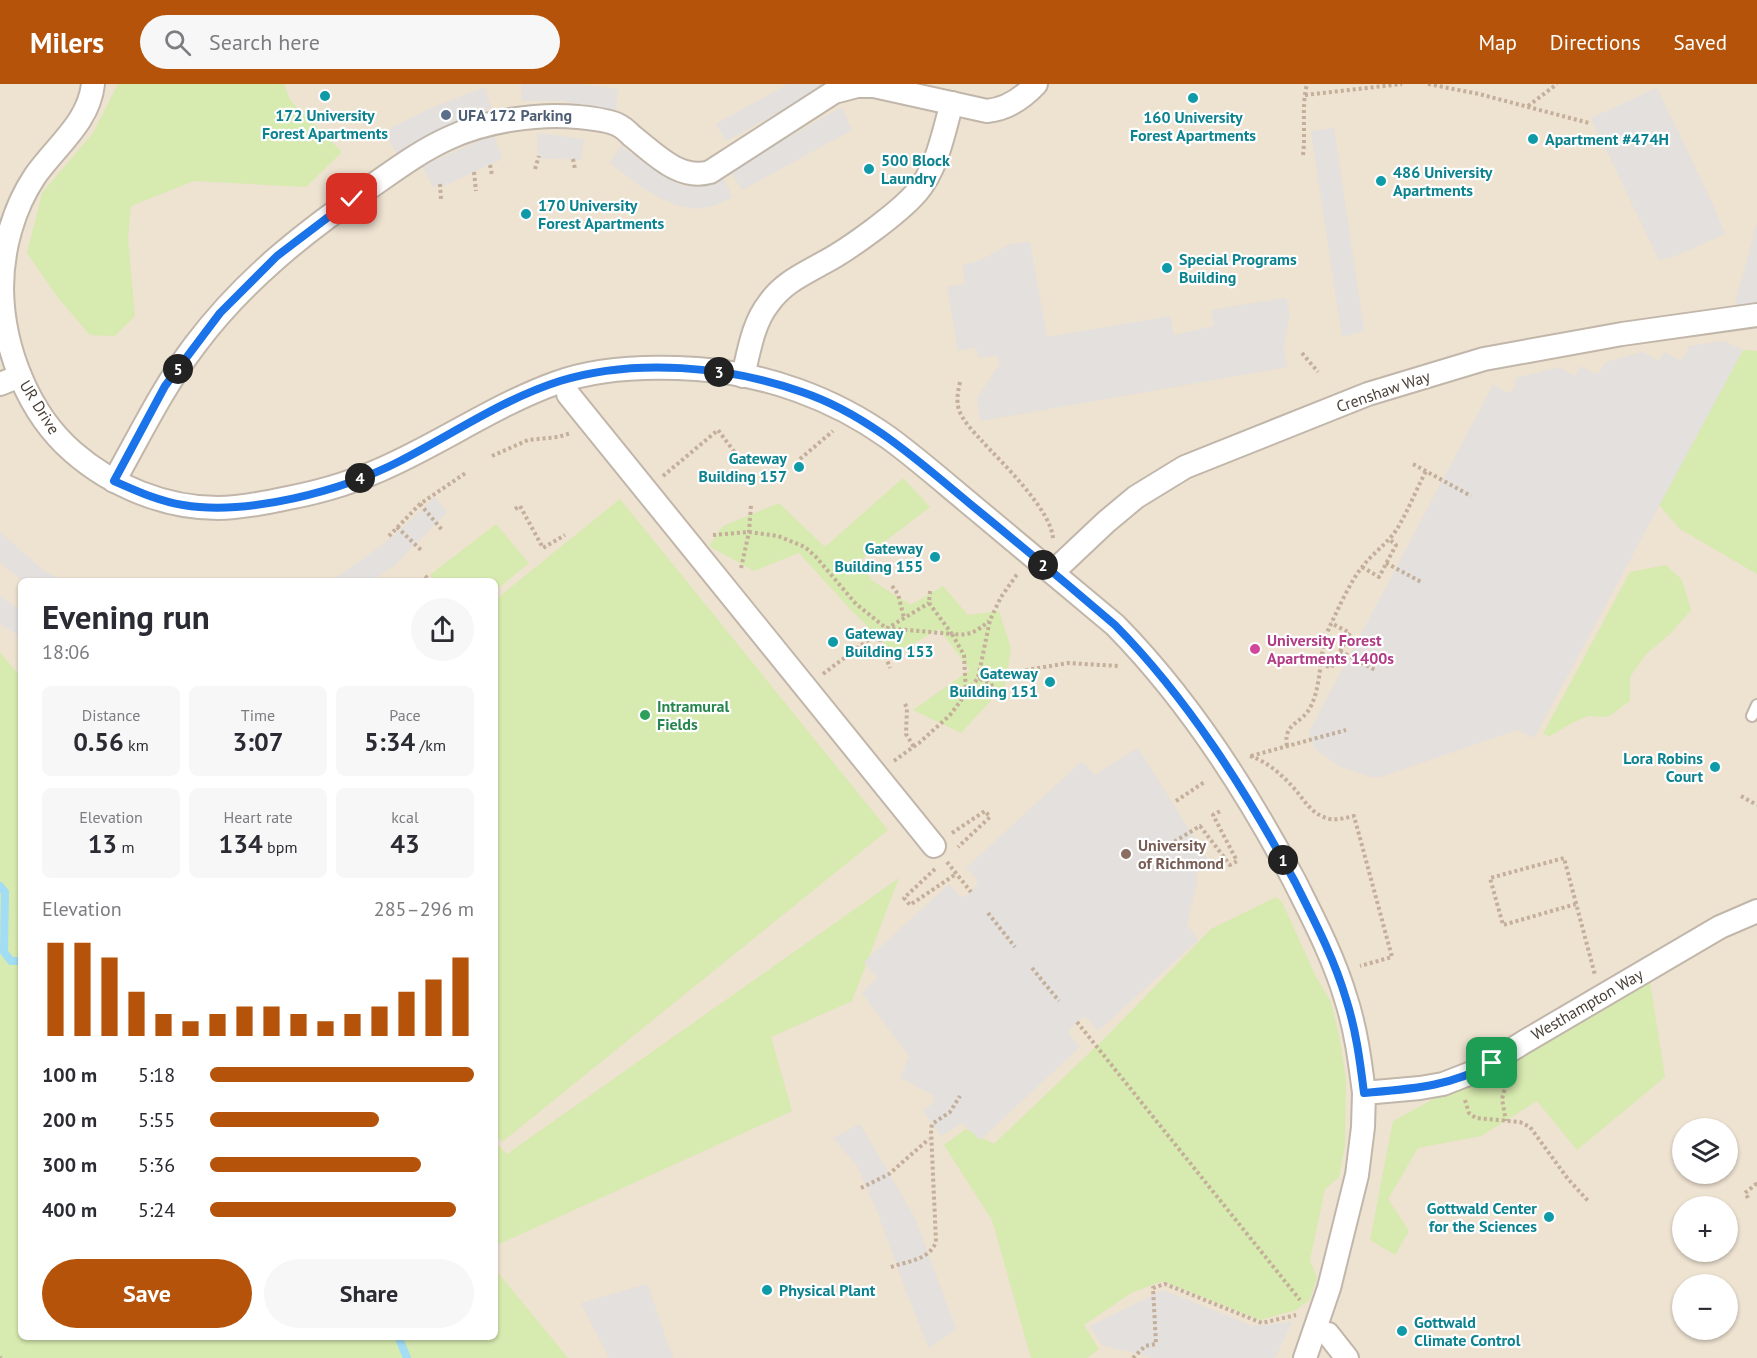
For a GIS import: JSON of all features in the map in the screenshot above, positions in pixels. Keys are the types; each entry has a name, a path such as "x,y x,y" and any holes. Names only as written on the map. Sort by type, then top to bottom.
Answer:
{"street":[{"name":"UR Drive","path":"93,84 92,95 86,110 34,177 20,203 9,232 3,260 2,291 11,346 10,380 32,400 67,447 86,463 114,481 155,499 184,505 219,508 255,505 318,492 371,474 398,462 502,405 559,381 608,371 633,369 699,369 743,376 803,392 847,412 872,426 908,453 1115,625 1141,651 1190,714 1269,834 1318,928 1336,971 1354,1028 1364,1093"},
{"path":"114,481 165,386 220,313 249,283 302,236 352,199 415,156 450,137 495,123 577,117 617,124 673,168 703,174 710,172 834,92 857,86 874,86 987,111 1000,110 1027,93 1036,84"},
{"path":"743,376 756,326 767,304 782,287 799,274 846,249 916,193 929,174 937,155 952,103"},
{"name":"Crenshaw Way","path":"1053,572 1136,497 1177,472 1368,394 1484,359 1622,334 1757,315"},
{"path":"568,394 941,854"},
{"name":"Westhampton Way","path":"1364,1093 1420,1089 1443,1084 1479,1070 1554,1023 1720,927 1757,911"},
{"path":"1305,1358 1329,1288 1357,1175 1363,1127 1364,1093"},
{"path":"1328,1334 1347,1358"}],"lane":[{"path":"1752,716 1757,705"}],"path":[{"path":"1303,155 1306,134 1303,114 1307,84"},
{"path":"1305,95 1402,84"},
{"path":"1428,84 1479,94 1589,123"},
{"path":"1527,106 1557,84"},
{"path":"535,169 539,156"},
{"path":"573,159 575,169"},
{"path":"490,165 492,175"},
{"path":"474,172 476,191"},
{"path":"440,184 441,199"},
{"path":"1302,353 1318,372"},
{"path":"960,382 957,396 962,416 1021,484 1051,525 1053,533"},
{"path":"492,456 528,440 570,434 590,422"},
{"path":"646,490 718,430 742,462"},
{"path":"800,459 834,431"},
{"path":"1413,464 1471,496"},
{"path":"1287,747 1288,729 1305,715 1311,706 1317,688 1325,636 1331,623 1362,567 1397,529 1426,471"},
{"path":"389,536 420,504 467,472"},
{"path":"420,504 443,531"},
{"path":"734,598 749,532 752,505"},
{"path":"515,509 520,506 543,548 565,535"},
{"path":"397,527 423,552"},
{"path":"691,546 714,535 749,532 778,536 805,547 856,604 886,628 964,635 973,633 990,620"},
{"path":"1362,567 1379,577 1396,545 1389,538"},
{"path":"1386,563 1423,584"},
{"path":"885,767 914,747 950,716 978,678 990,620 1001,597 1023,565"},
{"path":"892,586 898,594 904,618"},
{"path":"930,591 928,603 952,634 964,655 966,694"},
{"path":"805,688 886,628 928,603"},
{"path":"1321,663 1331,668 1350,633 1331,623"},
{"path":"879,633 890,668"},
{"path":"1340,651 1375,670"},
{"path":"978,678 1068,663 1118,666 1125,658"},
{"path":"978,678 990,683 999,695"},
{"path":"904,704 907,708 906,734 914,747"},
{"path":"1243,757 1346,730"},
{"path":"1250,756 1274,770 1292,786 1306,805 1319,815 1333,819 1354,816 1392,957 1353,967"},
{"path":"1176,801 1206,781"},
{"path":"1741,796 1757,805"},
{"path":"1159,851 1200,826 1230,865 1237,861 1213,815 1221,810"},
{"path":"941,854 971,892"},
{"path":"1576,904 1503,925 1490,878 1564,858 1597,981"},
{"path":"988,913 1015,947"},
{"path":"1032,968 1059,1001"},
{"path":"1077,1023 1305,1305"},
{"path":"1506,1120 1503,1093 1505,1084 1509,1080"},
{"path":"891,1267 924,1256 932,1251 936,1242 930,1139 932,1124 950,1112 960,1096"},
{"path":"1467,1108 1472,1117 1520,1122 1530,1127 1568,1179 1589,1202"},
{"path":"861,1188 889,1174 930,1139"},
{"path":"1748,1198 1745,1193 1757,1185"},
{"path":"1133,1358 1145,1346 1156,1344 1153,1288 1165,1284 1262,1323 1297,1314"}],"shaded area":[{"name":"University of Richmond","path":"0,84 1757,84 1757,1358 0,1358"},
{"path":"521,84 580,84 618,89 616,110 563,101 522,101"},
{"path":"788,84 831,84 726,141 716,124"},
{"name":"UFA 172 Parking","path":"485,87 491,108 397,153 383,132 429,109"},
{"path":"1657,88 1725,234 1675,256 1659,260 1591,118"},
{"path":"842,107 852,130 742,190 730,170"},
{"path":"1334,128 1364,331 1342,337 1311,131"},
{"path":"537,133 584,139 581,160 538,158"},
{"path":"494,134 502,159 442,187 442,184 433,187 422,166"},
{"path":"621,146 665,177 684,186 705,186 724,179 732,197 714,206 695,209 676,205 660,198 610,163"},
{"path":"1757,224 1757,313 1731,318 1739,289"},
{"path":"1030,242 1047,337 1170,316 1174,335 1214,326 1211,310 1286,298 1290,314 1284,347 1287,367 980,421 977,399 1000,363 997,355 979,358 976,347 958,351 947,287 965,284 963,265 981,260 1010,244"},
{"path":"1724,341 1743,350 1534,738 1517,730 1380,777 1370,777 1339,766 1314,748 1309,732 1493,385 1508,393 1514,389 1516,378 1559,367 1575,376 1580,366 1595,374 1606,362 1643,352 1659,361 1664,352 1680,360 1685,356 1689,346"},
{"path":"435,497 447,512 395,565 376,578 336,578 388,541"},
{"path":"0,532 43,570 57,578 19,578 0,562"},
{"path":"0,596 18,609 18,635 0,624"},
{"path":"1138,748 1210,863 1196,873 1197,882 1187,924 1198,940 1098,1031 1087,1018 1081,1018 1070,1029 1069,1034 1080,1047 980,1140 962,1123 941,1136 923,1111 934,1102 935,1098 901,1078 909,1056 862,993 877,978 864,962 949,884 960,896 964,897 971,892 977,884 977,879 966,868 1082,761 1094,775"},
{"path":"860,1124 915,1218 956,1329 929,1348 878,1213 857,1166 833,1138"},
{"path":"647,1284 673,1358 609,1358 581,1303"},
{"path":"1163,1290 1253,1326 1292,1322 1275,1358 1152,1358 1102,1345 1090,1326"}],"green space":[{"path":"118,84 284,84 290,100 342,152 306,187 194,181 131,206 128,237 135,316 115,336 90,335 59,299 27,253 42,193 93,133"},
{"path":"1743,350 1757,351 1757,574 1680,529 1659,505"},
{"path":"903,478 930,507 862,559 871,580 911,605 943,586 968,615 999,611 1011,648 1005,685 961,733 913,710 970,670 939,629 895,654 799,553 754,571 709,546 723,526 779,503 825,547"},
{"name":"Intramural Fields","path":"620,499 888,830 502,1142 498,1137 498,598"},
{"path":"496,524 529,563 498,589 498,578 433,578 430,575"},
{"path":"1666,565 1682,580 1691,610 1670,634 1646,654 1630,677 1630,701 1608,717 1589,716 1550,736 1543,734 1630,572"},
{"path":"0,652 18,674 18,1340 498,1340 498,1273 568,1358 0,1358"},
{"path":"899,878 852,1001 771,1037 792,1111 498,1245 498,1145 507,1154"},
{"path":"1276,897 1282,902 1316,977 1331,1002 1346,1080 1345,1146 1339,1177 1325,1189 1310,1260 1317,1278 1310,1299 1296,1310 1260,1320 1163,1281 1131,1293 1084,1325 1099,1349 1087,1358 1031,1358 992,1220 944,1145 966,1129 994,1144 1105,1038 1211,929"},
{"path":"1650,982 1665,1077 1577,1150 1537,1101 1481,1136 1418,1148 1388,1199 1409,1231 1395,1255 1370,1240 1393,1121"}],"waterway":[{"path":"0,886 5,892 4,952 11,961 18,961"},
{"path":"400,1340 407,1358"}],"place":[{"name":"172 University Forest Apartments","path":"325,96"},
{"name":"160 University Forest Apartments","path":"1193,98"},
{"name":"UFA 172 Parking","path":"446,115"},
{"name":"Apartment #474H","path":"1533,139"},
{"name":"500 Block Laundry","path":"869,169"},
{"name":"486 University Apartments","path":"1381,181"},
{"name":"170 University Forest Apartments","path":"526,214"},
{"name":"Special Programs Building","path":"1167,268"},
{"name":"Gateway Building 157","path":"799,467"},
{"name":"Gateway Building 155","path":"935,557"},
{"name":"Gateway Building 153","path":"833,642"},
{"name":"University Forest Apartments 1400s","path":"1255,649"},
{"name":"Gateway Building 151","path":"1050,682"},
{"name":"Intramural Fields","path":"645,715"},
{"name":"Lora Robins Court","path":"1715,767"},
{"name":"University of Richmond","path":"1126,854"},
{"name":"Gottwald Center for the Sciences","path":"1549,1217"},
{"name":"Physical Plant","path":"767,1290"},
{"name":"Gottwald Climate Control","path":"1402,1331"}],"route":[{"path":"352,199 277,256 220,313 165,386 114,481 155,499 184,505 219,508 255,505 318,492 349,483 398,462 502,405 559,381 608,371 699,369 773,383 824,400 891,439 1115,625 1160,674 1190,714 1269,834 1318,928 1346,999 1354,1028 1364,1093 1420,1089 1443,1084 1492,1063"}]}
